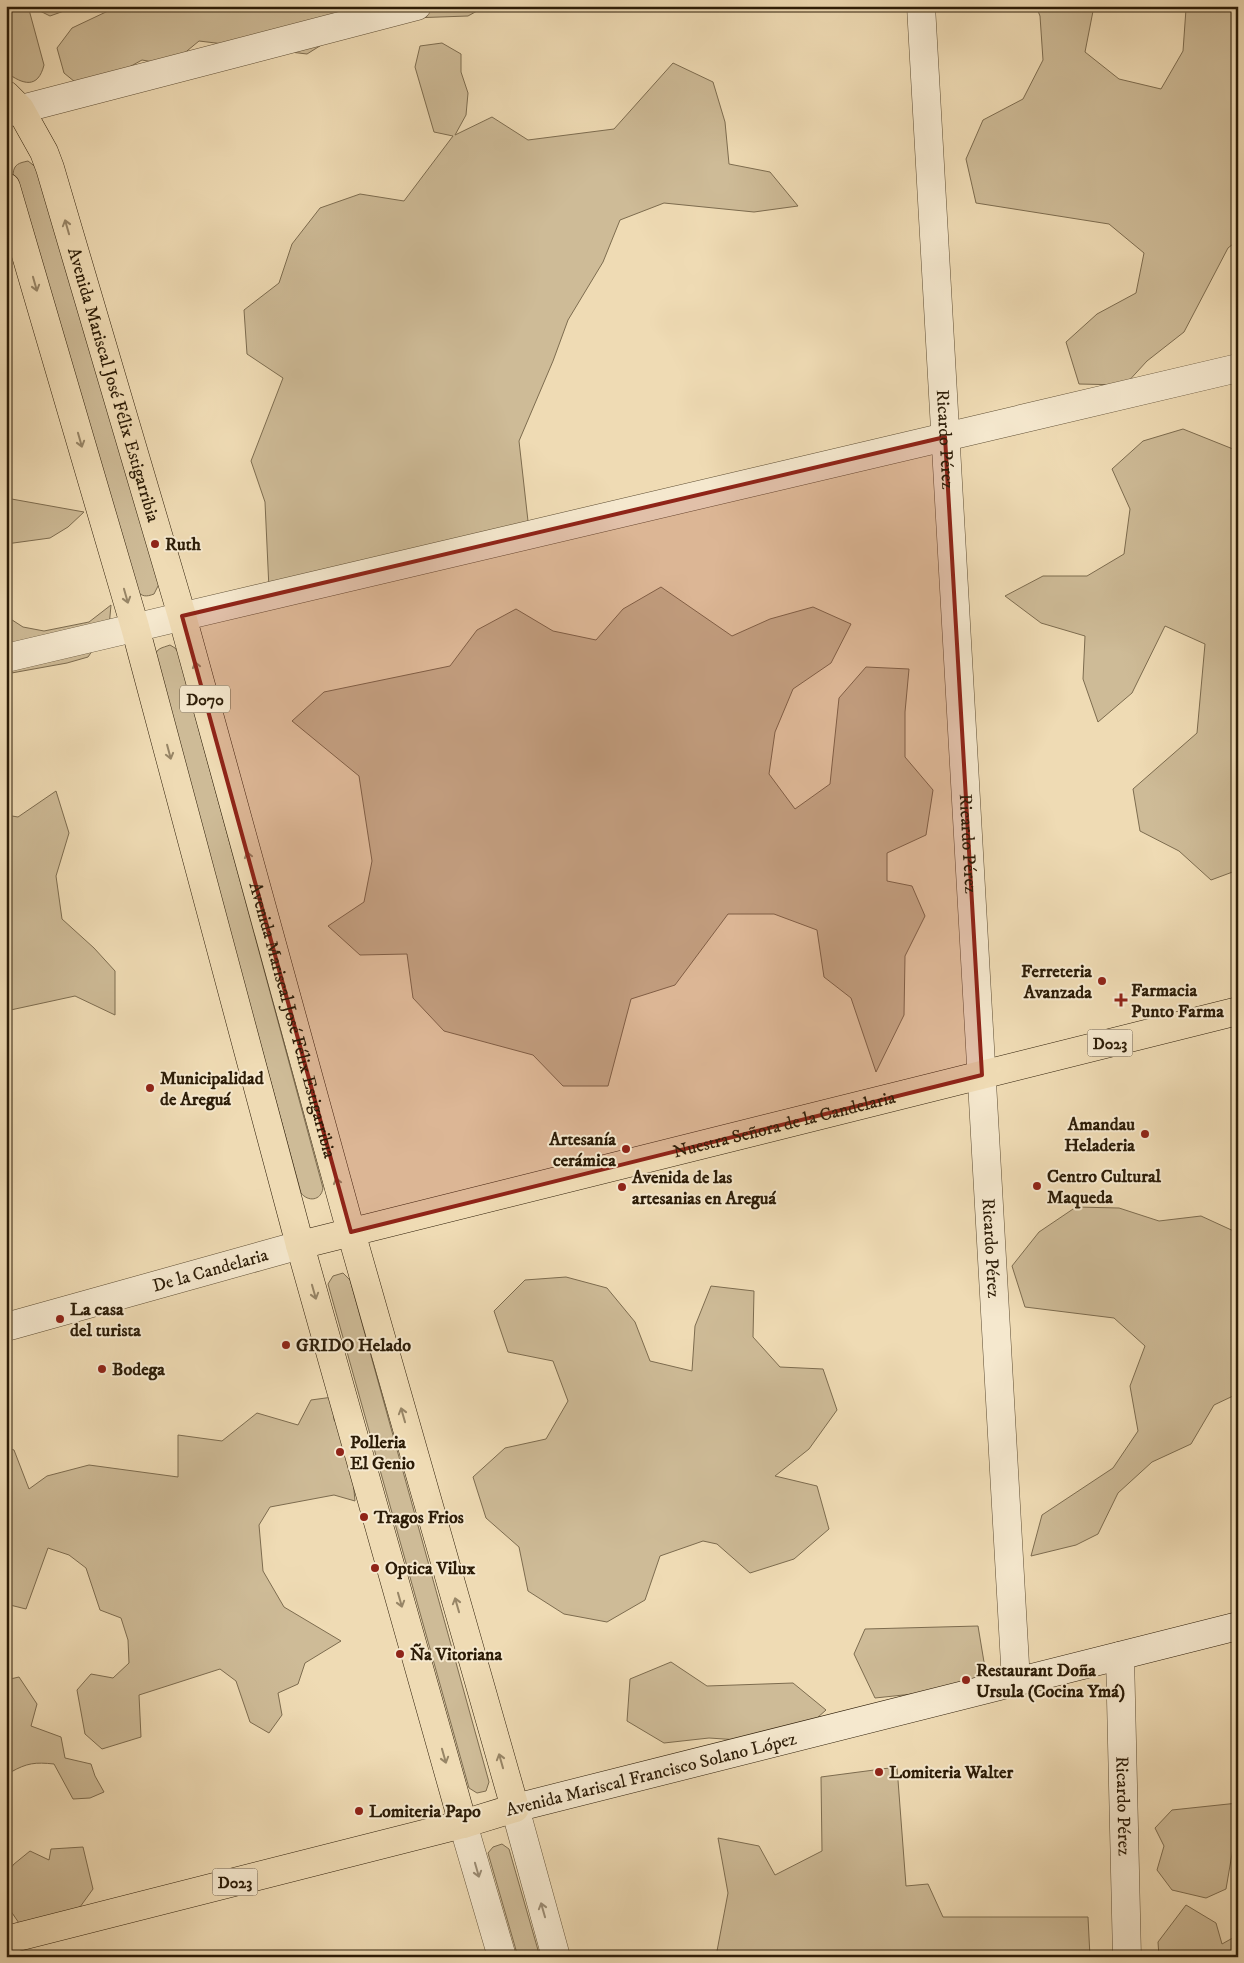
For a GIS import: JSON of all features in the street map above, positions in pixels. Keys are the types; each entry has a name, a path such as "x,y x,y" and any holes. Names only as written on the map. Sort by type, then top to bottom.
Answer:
{"main road":[{"name":"Avenida Mariscal José Félix Estigarribia","path":"11,106 44,152 50,168 182,616 350,1232 515,1808"},
{"name":"D070","path":"6,186 135,627 300,1245"},
{"name":"Nuestra Señora de la Candelaria","path":"300,1245 1238,1012"},
{"path":"300,1245 463,1824"},
{"name":"Avenida Mariscal Francisco Solano López","path":"6,1940 463,1824 515,1808"}],"street":[{"path":"11,106 376,12 417,6"},
{"name":"Ricardo Pérez","path":"921,6 1016,1682"},
{"path":"6,658 1238,368"},
{"name":"De la Candelaria","path":"6,1327 300,1245"},
{"name":"Avenida Mariscal Francisco Solano López","path":"515,1808 1238,1626"},
{"name":"Ricardo Pérez","path":"1120,1656 1127,1957"},
{"name":"Avenida Mariscal José Félix Estigarribia","path":"515,1808 556,1957"},
{"path":"463,1824 502,1957"}],"highlighted area":[{"path":"945,437 982,1075 351,1232 182,616"}],"shaded area":[{"path":"6,6 28,6 44,65 38,78 34,81 24,82 6,72"},
{"path":"39,6 78,6 50,16 40,11"},
{"path":"98,6 355,6 347,19 323,44 307,54 199,41 170,65 142,60 86,91 64,73 57,48 72,28 108,11"},
{"path":"407,6 486,6 468,16 411,18"},
{"path":"1036,6 1094,6 1085,52 1119,79 1161,89 1183,51 1186,9 1189,6 1238,6 1238,240 1228,248 1184,332 1147,361 1125,385 1079,384 1066,342 1097,314 1136,293 1144,253 1109,224 976,203 966,159 983,120 1023,99 1043,60 1040,16"},
{"path":"442,43 461,54 461,72 468,93 466,115 455,135 492,117 528,140 614,129 673,63 713,82 725,122 729,164 770,172 798,206 754,212 664,203 620,220 603,262 568,320 519,441 529,530 269,589 265,502 251,461 283,378 247,354 244,310 279,283 292,244 320,208 360,194 404,201 453,136 434,132 415,67 420,46"},
{"path":"28,161 37,168 159,584 154,594 151,595 142,595 136,590 13,174 14,168 18,164"},
{"path":"1183,429 1238,451 1238,870 1211,880 1179,851 1140,831 1133,789 1197,733 1205,644 1165,626 1132,693 1098,722 1083,679 1085,636 1041,623 1005,596 1043,576 1087,576 1124,554 1130,509 1112,469 1143,441"},
{"path":"6,498 84,512 68,527 50,538 6,544"},
{"path":"661,587 732,636 770,619 813,607 851,624 831,663 793,689 775,732 769,774 795,809 830,784 839,698 866,667 909,669 905,712 905,757 933,790 926,835 887,853 887,881 912,886 925,916 905,956 904,1015 876,1072 851,998 824,977 817,930 774,914 728,914 675,985 631,999 608,1086 563,1086 533,1055 444,1031 413,998 407,954 360,955 328,926 364,902 372,861 359,776 292,721 324,692 450,666 477,630 516,609 553,631 596,640 623,609"},
{"path":"111,605 109,627 88,657 67,663 6,674 6,616 23,627 44,631 89,622"},
{"path":"170,645 178,652 323,1188 320,1196 314,1199 307,1198 301,1193 155,657 158,650"},
{"path":"56,791 69,833 56,876 62,919 94,948 115,971 115,1015 75,996 6,1011 6,815 18,817"},
{"path":"1076,1207 1119,1208 1159,1221 1201,1216 1238,1233 1238,1397 1233,1396 1214,1405 1191,1444 1152,1462 1118,1493 1098,1534 1076,1545 1031,1556 1042,1515 1113,1468 1138,1431 1130,1386 1145,1346 1114,1318 1025,1307 1012,1266 1039,1232"},
{"path":"343,1273 350,1280 489,1782 486,1791 477,1793 469,1788 328,1284 333,1276"},
{"path":"566,1277 607,1288 635,1322 650,1361 692,1371 695,1326 711,1286 754,1291 753,1337 780,1367 823,1369 837,1410 809,1449 775,1476 817,1486 829,1529 794,1559 750,1573 717,1544 703,1541 660,1556 645,1600 607,1622 564,1614 528,1591 519,1547 486,1518 473,1477 505,1448 546,1439 568,1401 553,1361 508,1352 494,1311 525,1280"},
{"path":"333,1397 334,1420 349,1438 355,1501 334,1495 270,1507 259,1525 263,1571 284,1607 341,1641 305,1663 298,1684 278,1693 282,1715 269,1733 250,1722 236,1681 220,1669 139,1695 141,1737 102,1749 85,1734 77,1690 91,1674 113,1678 129,1663 128,1640 121,1618 100,1610 86,1568 69,1555 48,1548 26,1609 6,1604 6,1447 14,1450 29,1489 47,1476 89,1465 178,1477 178,1435 222,1441 257,1413 298,1425 311,1400"},
{"path":"978,1626 988,1686 875,1698 854,1654 865,1629"},
{"path":"671,1662 707,1686 793,1683 826,1710 798,1735 754,1741 709,1738 664,1743 627,1721 630,1679"},
{"path":"19,1677 37,1704 31,1726 61,1737 65,1758 91,1764 104,1792 90,1798 73,1799 54,1764 31,1764 11,1772 6,1742 6,1680"},
{"path":"897,1767 906,1886 928,1884 943,1917 1088,1917 1090,1957 721,1957 717,1951 728,1893 718,1838 759,1846 775,1875 822,1851 821,1777"},
{"path":"1238,1803 1238,1846 1233,1848 1226,1889 1206,1898 1172,1890 1157,1870 1164,1846 1155,1828 1172,1810"},
{"path":"502,1844 509,1849 540,1957 518,1957 488,1853 493,1847"},
{"path":"83,1847 93,1889 80,1907 21,1926 6,1904 6,1874 14,1864 30,1851 49,1860 51,1849"},
{"path":"1186,1905 1216,1923 1222,1944 1238,1935 1238,1957 1159,1957 1158,1942"}],"place":[{"name":"Ruth","path":"155,544"},
{"name":"Ferreteria Avanzada","path":"1102,981"},
{"name":"Farmacia Punto Farma","path":"1121,1000"},
{"name":"Municipalidad de Areguá","path":"150,1088"},
{"name":"Amandau Heladeria","path":"1145,1134"},
{"name":"Artesanía cerámica","path":"626,1149"},
{"name":"Centro Cultural Maqueda","path":"1037,1186"},
{"name":"Avenida de las artesanias en Areguá","path":"622,1187"},
{"name":"La casa del turista","path":"60,1319"},
{"name":"GRIDO Helado","path":"286,1345"},
{"name":"Bodega","path":"102,1369"},
{"name":"Polleria El Genio","path":"340,1452"},
{"name":"Tragos Frios","path":"364,1517"},
{"name":"Optica Vilux","path":"375,1568"},
{"name":"Ña Vitoriana","path":"400,1654"},
{"name":"Restaurant Doña Ursula (Cocina Ymá)","path":"966,1680"},
{"name":"Lomiteria Walter","path":"879,1772"},
{"name":"Lomiteria Papo","path":"359,1811"}]}
